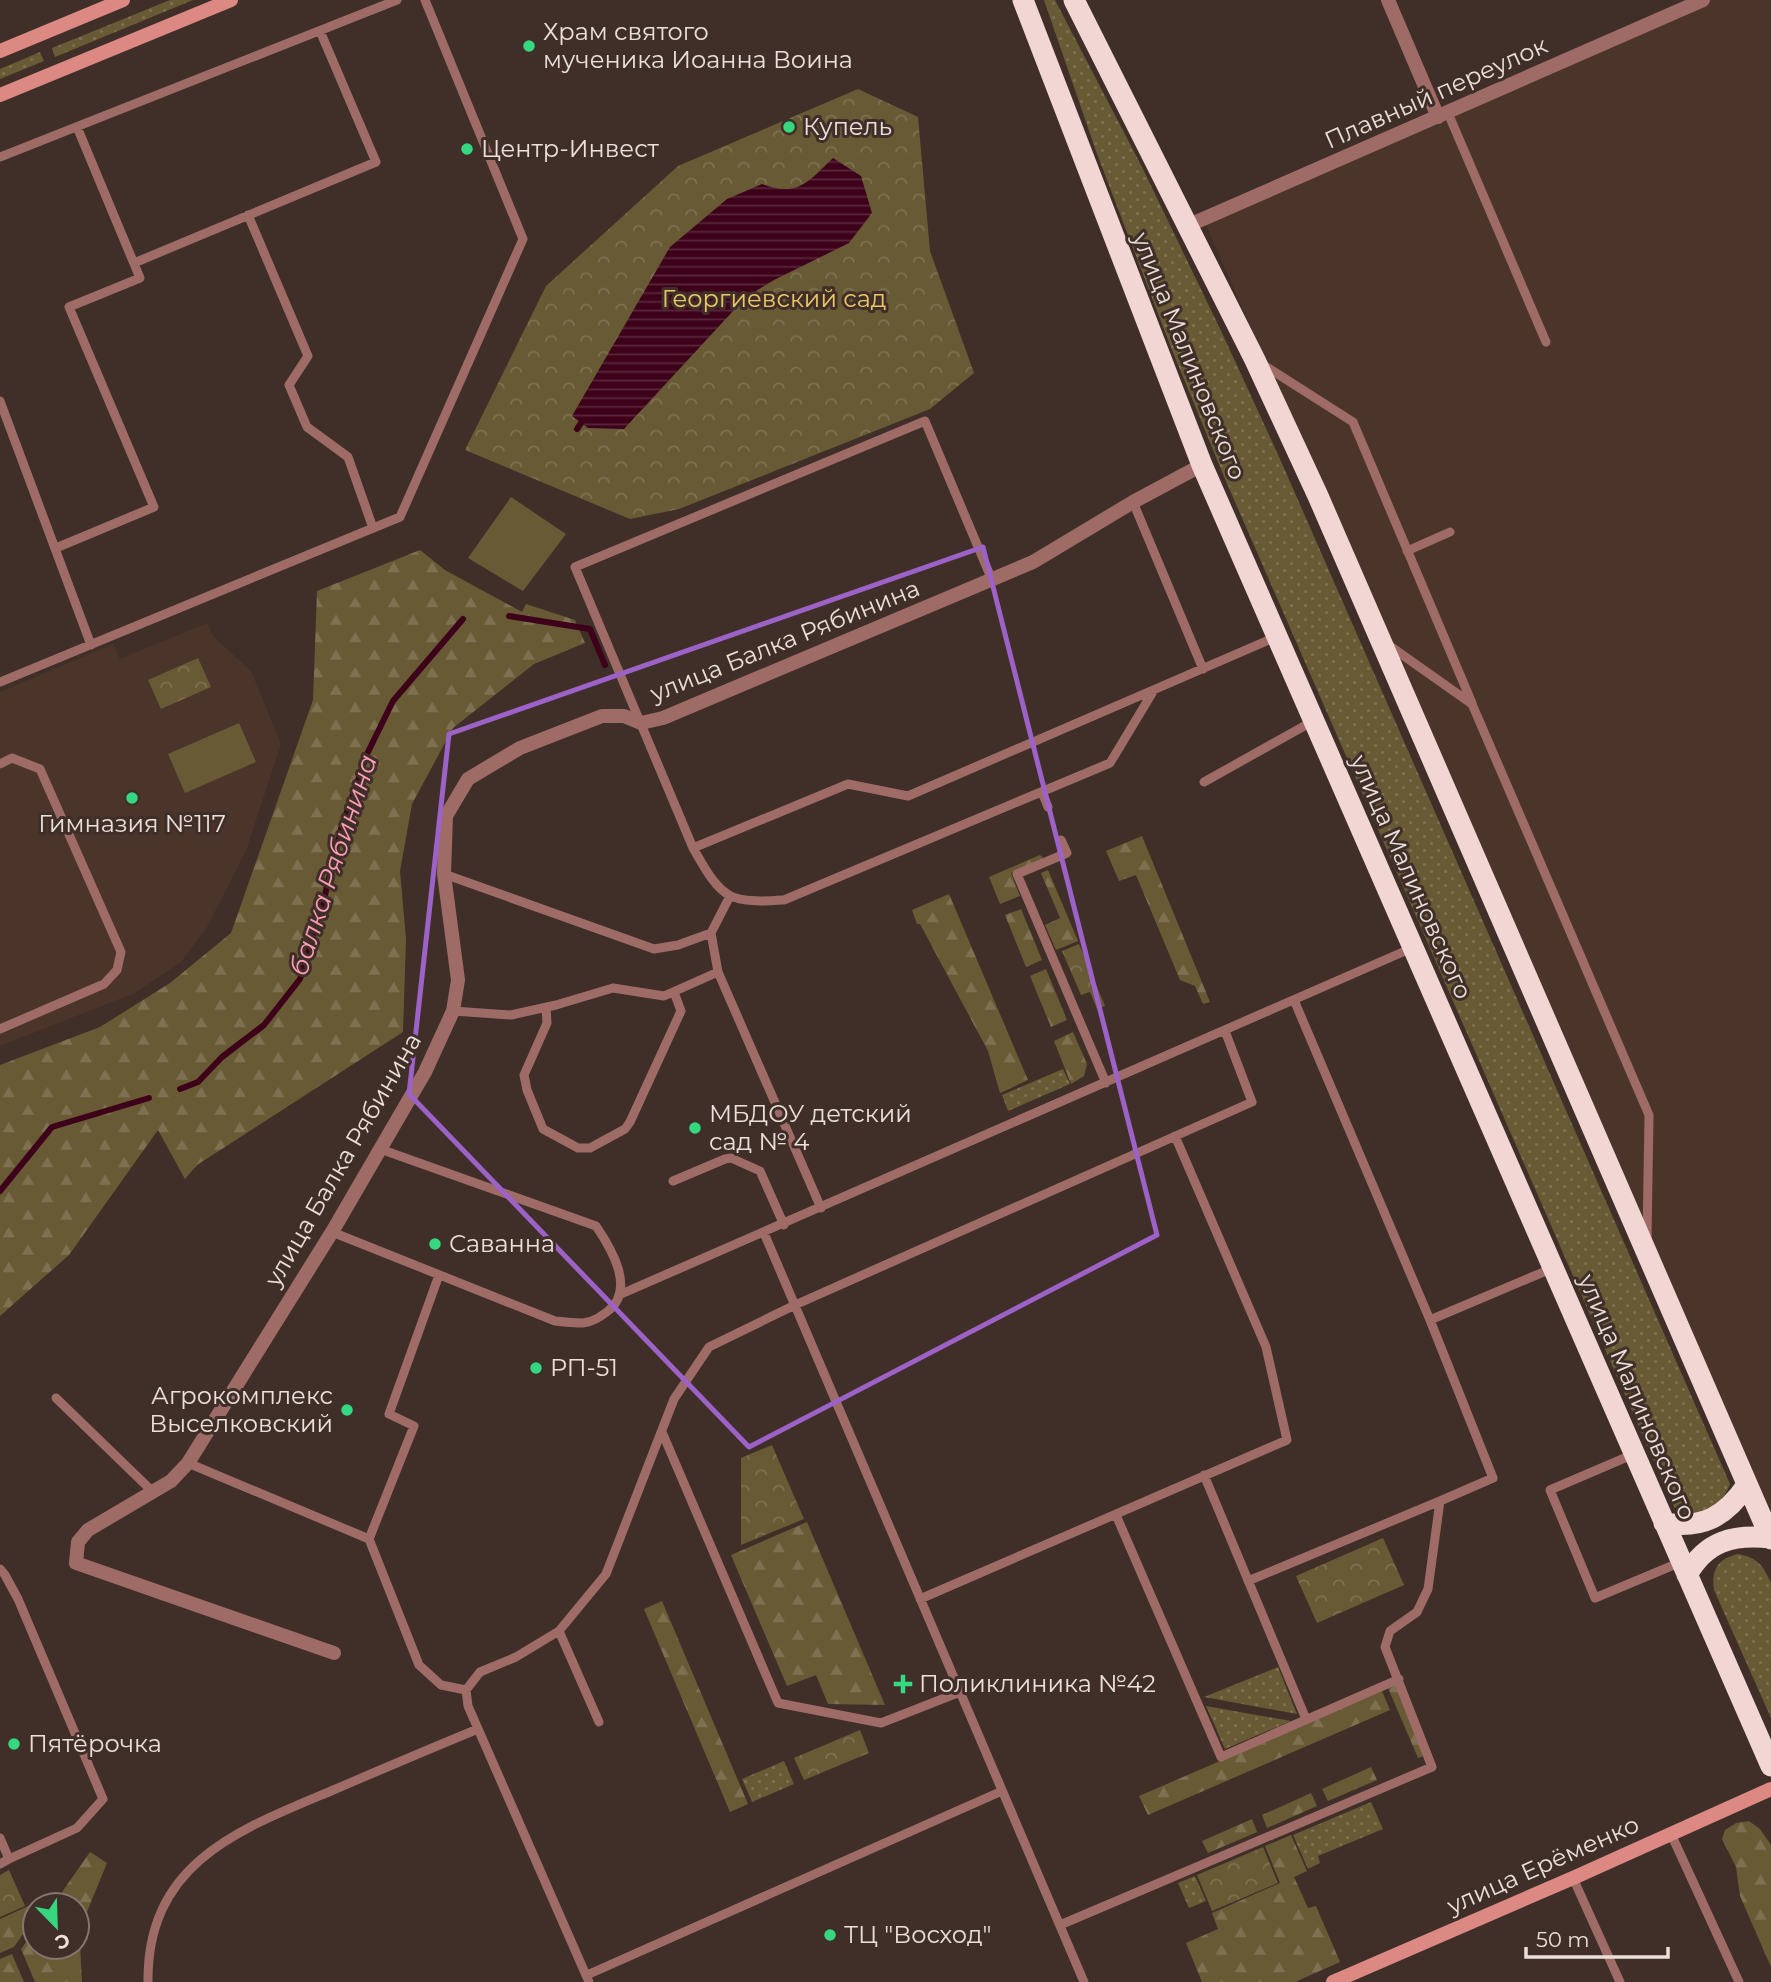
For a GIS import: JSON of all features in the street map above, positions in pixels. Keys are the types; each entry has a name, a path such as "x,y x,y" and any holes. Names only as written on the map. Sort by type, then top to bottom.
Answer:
{"highway":[{"name":"улица Малиновского","path":"1023,0 1202,465 1771,1766"},
{"name":"улица Малиновского","path":"1074,0 1255,360 1318,496 1771,1539"},
{"path":"1664,1523 1696,1524 1710,1519 1730,1506 1747,1485"},
{"path":"1684,1569 1707,1550 1722,1542 1752,1536 1771,1539"}],"main road":[{"path":"0,51 123,0"},
{"path":"0,95 218,3 231,0"},
{"name":"улица Ерёменко","path":"1333,1982 1354,1978 1771,1789"}],"street":[{"path":"1388,0 1443,115"},
{"name":"Плавный переулок","path":"1187,226 1703,0"},
{"name":"улица Балка Рябинина","path":"334,1653 76,1563 78,1542 88,1530 171,1482 188,1463 332,1232 425,1072 453,1011 458,981 444,874 446,816 468,779 520,748 601,716 624,716 641,723 663,718 992,580 1054,551 1133,502 1202,465"}],"lane":[{"path":"0,157 397,0"},
{"path":"0,682 400,517 523,239 425,0"},
{"path":"134,263 376,162 320,31"},
{"path":"1443,115 1546,342"},
{"path":"57,548 154,507 69,307 141,278 77,127"},
{"path":"248,215 308,356 289,386 307,427 348,457 373,528"},
{"path":"1255,360 1353,422 1649,1115 1647,1255"},
{"path":"0,401 91,645"},
{"path":"992,580 925,421 575,567 693,848 709,875 730,896 757,901 784,901 1110,763 1154,690"},
{"path":"1133,502 1203,669"},
{"path":"1408,551 1450,532"},
{"path":"693,848 848,785 908,796 1278,636"},
{"path":"1379,638 1472,705"},
{"path":"1204,782 1315,720"},
{"path":"0,764 12,758 40,769 121,952 117,970 104,984 0,1029"},
{"path":"1042,792 1048,807"},
{"path":"1061,840 1067,853 1017,874 1106,1083"},
{"path":"444,874 654,949 678,945 711,933"},
{"path":"730,896 711,933 718,972 821,1208"},
{"path":"619,1295 1414,948"},
{"path":"453,1011 512,1015 614,988 664,996 718,972"},
{"path":"546,1007 547,1023 524,1075 527,1090 543,1129 578,1149 590,1149 625,1129 630,1122 681,1011 674,992"},
{"path":"1248,1581 1493,1478 1430,1320 1294,1000"},
{"path":"1002,1791 588,1979 468,1706 466,1690 480,1672 516,1657 559,1631 606,1574 674,1399 709,1347 795,1305 1252,1102 1224,1031"},
{"path":"920,1599 1287,1440 1266,1347 1175,1136"},
{"path":"332,1232 555,1321 584,1323 599,1318 613,1307 621,1285 619,1270 608,1244 596,1226 380,1149"},
{"path":"673,1181 725,1159 735,1159 760,1171 784,1225"},
{"path":"764,1233 1084,1982"},
{"path":"1430,1320 1553,1268"},
{"path":"439,1275 389,1414 414,1426 369,1539 419,1665 441,1685 466,1690"},
{"path":"55,1398 153,1492"},
{"path":"662,1432 778,1703 881,1723 960,1692"},
{"path":"1634,1454 1550,1490 1595,1598 1684,1569"},
{"path":"188,1463 369,1539"},
{"path":"1204,1475 1306,1719"},
{"path":"1060,1926 1432,1767 1385,1647 1390,1632 1417,1612 1428,1589 1440,1501"},
{"path":"1116,1514 1221,1757 1399,1679"},
{"path":"0,1839 4,1862 77,1828 103,1798 18,1599 2,1574"},
{"path":"559,1631 599,1723"},
{"path":"148,1982 148,1958 158,1917 179,1881 204,1856 251,1825 478,1729"},
{"path":"1671,1835 1739,1982"},
{"path":"1573,1878 1620,1982"}],"highlighted area":[{"path":"983,547 1157,1235 749,1447 409,1094 449,734"}],"shaded area":[{"path":"1710,0 1771,0 1771,1511 1202,216"},
{"path":"833,158 861,176 872,213 849,243 746,297 624,429 588,428 572,416 670,247 727,199 762,184 785,189 802,185"},
{"name":"Гимназия №117","path":"207,623 213,636 251,671 281,744 246,851 207,927 181,962 135,993 0,1046 0,692 113,644 120,659"}],"green space":[{"path":"170,0 193,0 55,57 52,48"},
{"path":"1044,0 1055,0 1142,167 1280,459 1730,1484 1721,1500 1708,1510 1692,1513 1674,1507 1225,479 1097,154"},
{"path":"40,52 44,61 0,79 0,69"},
{"name":"Георгиевский сад","path":"858,89 918,117 930,251 974,373 930,409 679,509 630,519 465,450 546,286 678,166"},
{"path":"511,497 566,534 523,591 468,558"},
{"path":"420,550 445,570 522,612 526,604 575,620 585,643 534,664 453,728 412,804 400,871 406,939 403,1032 197,1165 185,1179 158,1130 69,1255 0,1316 0,1065 100,1027 170,983 231,933 313,700 317,591"},
{"path":"198,658 211,687 161,709 148,680"},
{"path":"239,723 256,762 185,793 168,754"},
{"path":"1142,836 1210,1002 1203,1004 1195,986 1180,980 1136,875 1119,881 1106,851"},
{"path":"1040,855 1044,859 1011,873 1020,896 1000,904 989,877"},
{"path":"1048,870 1078,941 1056,950 1045,925 1060,918 1041,873"},
{"path":"949,894 1028,1080 1000,1093 988,1051 920,924 917,924 912,910"},
{"path":"1021,909 1042,960 1026,967 1005,915"},
{"path":"1079,944 1105,1006 1097,1009 1090,992 1081,995 1062,951"},
{"path":"1046,969 1067,1020 1051,1027 1030,976"},
{"path":"1073,1032 1087,1064 1084,1076 1071,1084 1054,1041"},
{"path":"1063,1069 1070,1084 1008,1111 1002,1095"},
{"path":"772,1445 804,1519 741,1545 741,1458"},
{"path":"807,1522 885,1705 828,1704 816,1675 787,1686 731,1555"},
{"path":"1383,1538 1404,1585 1317,1623 1296,1576"},
{"path":"1738,1554 1759,1563 1771,1583 1771,1718 1714,1590 1717,1566 1725,1559"},
{"path":"662,1601 748,1804 730,1812 644,1609"},
{"path":"1278,1667 1297,1714 1204,1697"},
{"path":"1397,1684 1424,1756 1418,1758 1388,1688"},
{"path":"1382,1691 1390,1710 1148,1815 1139,1796"},
{"path":"1206,1706 1291,1721 1225,1749"},
{"path":"860,1730 869,1753 804,1780 794,1758"},
{"path":"784,1761 794,1784 752,1802 742,1779"},
{"path":"1371,1767 1377,1780 1328,1801 1322,1789"},
{"path":"1311,1793 1317,1806 1267,1828 1262,1815"},
{"path":"1371,1802 1383,1829 1318,1856 1320,1863 1308,1869 1293,1835"},
{"path":"1252,1819 1257,1832 1208,1853 1202,1841"},
{"path":"1749,1821 1760,1829 1771,1845 1771,1967 1740,1896 1736,1867 1722,1839 1725,1830 1736,1823"},
{"path":"1291,1835 1307,1871 1294,1877 1308,1908 1316,1906 1340,1962 1295,1982 1202,1982 1186,1943 1218,1929 1212,1913 1280,1883 1265,1846"},
{"path":"1263,1847 1278,1883 1212,1911 1197,1875"},
{"path":"90,1852 107,1863 91,1902 91,1891 63,1891"},
{"path":"9,1870 21,1897 21,1908 0,1917 0,1875"},
{"path":"1195,1876 1206,1901 1189,1908 1178,1883"},
{"path":"21,1909 21,1937 14,1947 0,1953 0,1919"},
{"path":"12,1954 24,1982 0,1982 0,1959"},
{"path":"26,1961 81,1961 82,1982 35,1982"}],"waterway":[{"name":"балка Рябинина","path":"577,429 581,423"},
{"path":"509,616 590,629 605,665"},
{"name":"балка Рябинина","path":"180,1089 198,1082 222,1057 264,1025 300,979 323,903 341,829 367,754 393,701 463,619"},
{"name":"балка Рябинина","path":"0,1191 52,1127 149,1098"}],"place":[{"name":"Храм святого мученика Иоанна Воина","path":"529,46"},
{"name":"Купель","path":"789,127"},
{"name":"Центр-Инвест","path":"467,149"},
{"name":"Гимназия №117","path":"132,798"},
{"name":"МБДОУ детский сад № 4","path":"695,1128"},
{"name":"Саванна","path":"435,1244"},
{"name":"РП-51","path":"536,1368"},
{"name":"Агрокомплекс Выселковский","path":"347,1410"},
{"name":"Поликлиника №42","path":"903,1684"},
{"name":"Пятёрочка","path":"14,1744"},
{"name":"ТЦ \"Восход\"","path":"830,1935"}]}
